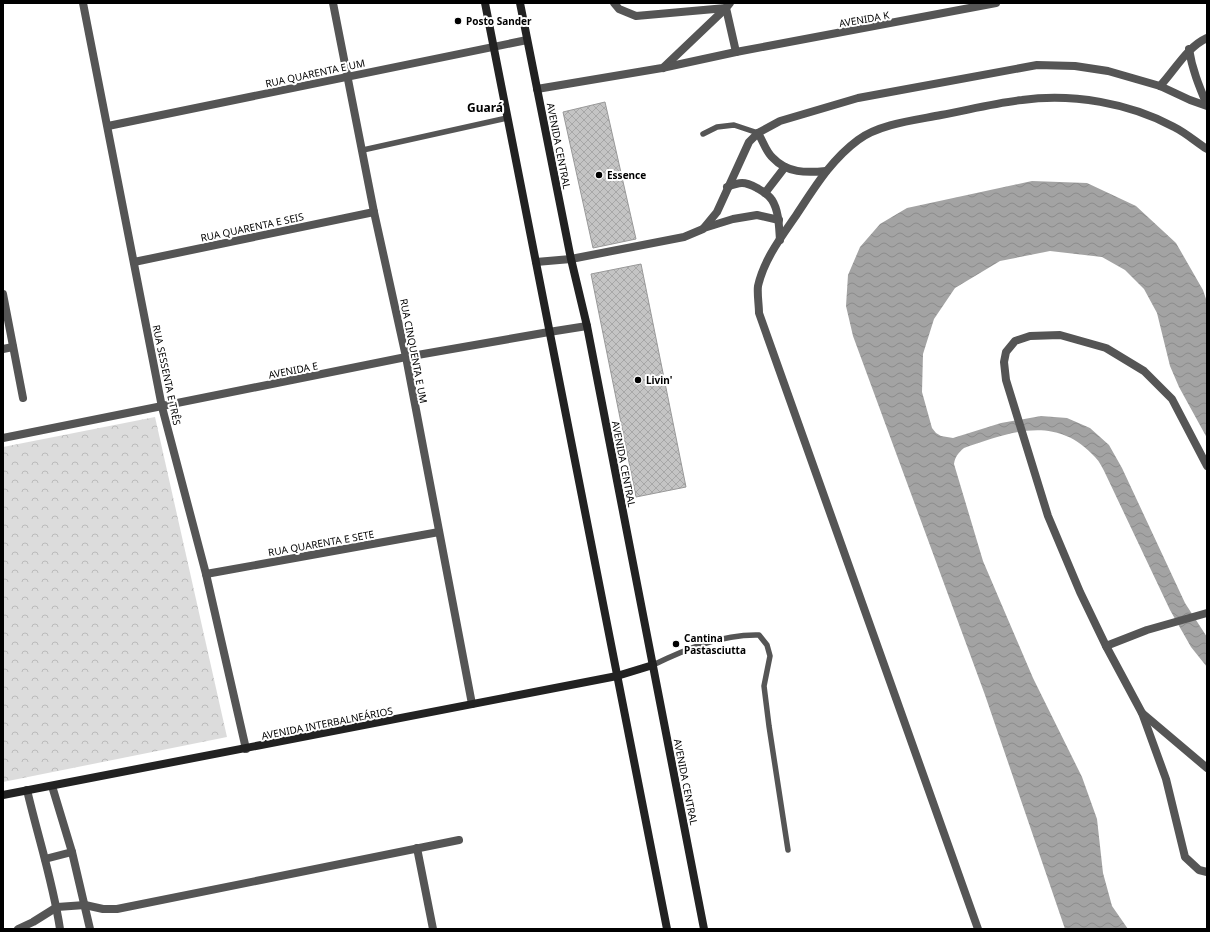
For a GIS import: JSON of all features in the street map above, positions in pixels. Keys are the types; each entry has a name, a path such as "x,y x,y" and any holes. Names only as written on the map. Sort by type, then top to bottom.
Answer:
{"main road":[{"path":"485,3 667,929"},
{"name":"AVENIDA CENTRAL","path":"520,3 570,259 587,326 704,929"},
{"name":"AVENIDA INTERBALNEÁRIOS","path":"3,795 617,676 653,665"}],"street":[{"name":"RUA SESSENTA E TRÊS","path":"83,3 162,407 206,574 246,749"},
{"name":"RUA CINQUENTA E UM","path":"333,3 374,212 406,357 472,704"},
{"path":"614,3 619,9 636,16 728,6"},
{"name":"AVENIDA K","path":"537,89 662,68 736,52 996,3"},
{"path":"728,6 736,52"},
{"path":"662,68 728,6"},
{"path":"1160,86 1189,49 1207,38"},
{"name":"RUA QUARENTA E UM","path":"108,126 527,40"},
{"path":"1189,49 1197,82 1207,106"},
{"path":"704,229 716,212 749,142 758,133 780,121 858,98 1037,65 1075,66 1108,71 1160,86 1207,106"},
{"path":"978,929 759,313 758,287 767,260 826,171 844,151 859,139 881,129 910,121 1022,100 1059,98 1100,102 1136,110 1175,127 1207,149"},
{"path":"758,133 772,157 787,169 808,173 826,171"},
{"path":"765,193 785,167"},
{"path":"727,188 739,182 751,185 765,193 772,200 779,220 780,240"},
{"name":"RUA QUARENTA E SEIS","path":"134,262 374,212"},
{"path":"536,262 570,259 684,237 733,219 757,215 779,220"},
{"path":"3,294 23,398"},
{"name":"AVENIDA E","path":"3,438 406,357 587,326"},
{"path":"1207,466 1172,398 1144,370 1106,348 1060,335 1030,336 1015,341 1006,352 1004,362 1006,380 1048,516 1080,592 1106,646 1142,713 1166,779 1185,857 1199,870 1207,872"},
{"path":"3,349 13,347"},
{"name":"RUA QUARENTA E SETE","path":"206,574 439,532"},
{"path":"1106,646 1147,630 1204,613"},
{"path":"1142,713 1207,768"},
{"path":"52,786 72,852 90,929"},
{"path":"26,790 57,907 60,929"},
{"path":"18,929 33,922 57,907 85,904 103,909 117,909 459,840"},
{"path":"416,848 433,929"},
{"path":"45,859 72,852"}],"lane":[{"path":"363,150 507,118"},
{"path":"703,134 717,127 734,125 758,133"},
{"path":"653,665 699,645 745,634 759,635 767,645 770,656 764,686 788,850"}],"green space":[{"path":"155,417 227,737 3,782 3,447"}],"water":[{"path":"1032,181 1087,183 1136,206 1176,243 1203,290 1207,302 1207,438 1179,387 1170,366 1157,313 1144,289 1125,270 1102,257 1050,251 1000,261 955,288 934,319 923,354 922,392 932,428 941,436 953,438 1001,423 1041,416 1067,418 1090,428 1109,445 1122,468 1185,603 1207,637 1207,667 1191,647 1170,610 1101,466 1095,457 1080,444 1065,435 1049,431 1032,430 1016,432 999,437 964,448 958,453 954,464 983,561 1033,678 1082,777 1097,819 1103,873 1112,906 1128,929 1065,929 985,695 853,336 846,306 848,275 860,247 880,224 907,208"}],"building":[{"name":"Essence","path":"605,102 636,239 593,248 563,112"},
{"name":"Livin'","path":"641,264 686,487 636,497 591,274"}],"place":[{"name":"Posto Sander","path":"458,21"},
{"name":"Essence","path":"599,175"},
{"name":"Livin'","path":"638,380"},
{"name":"Cantina Pastasciutta","path":"676,644"}],"district":[{"name":"Guará","path":"485,108"}]}
